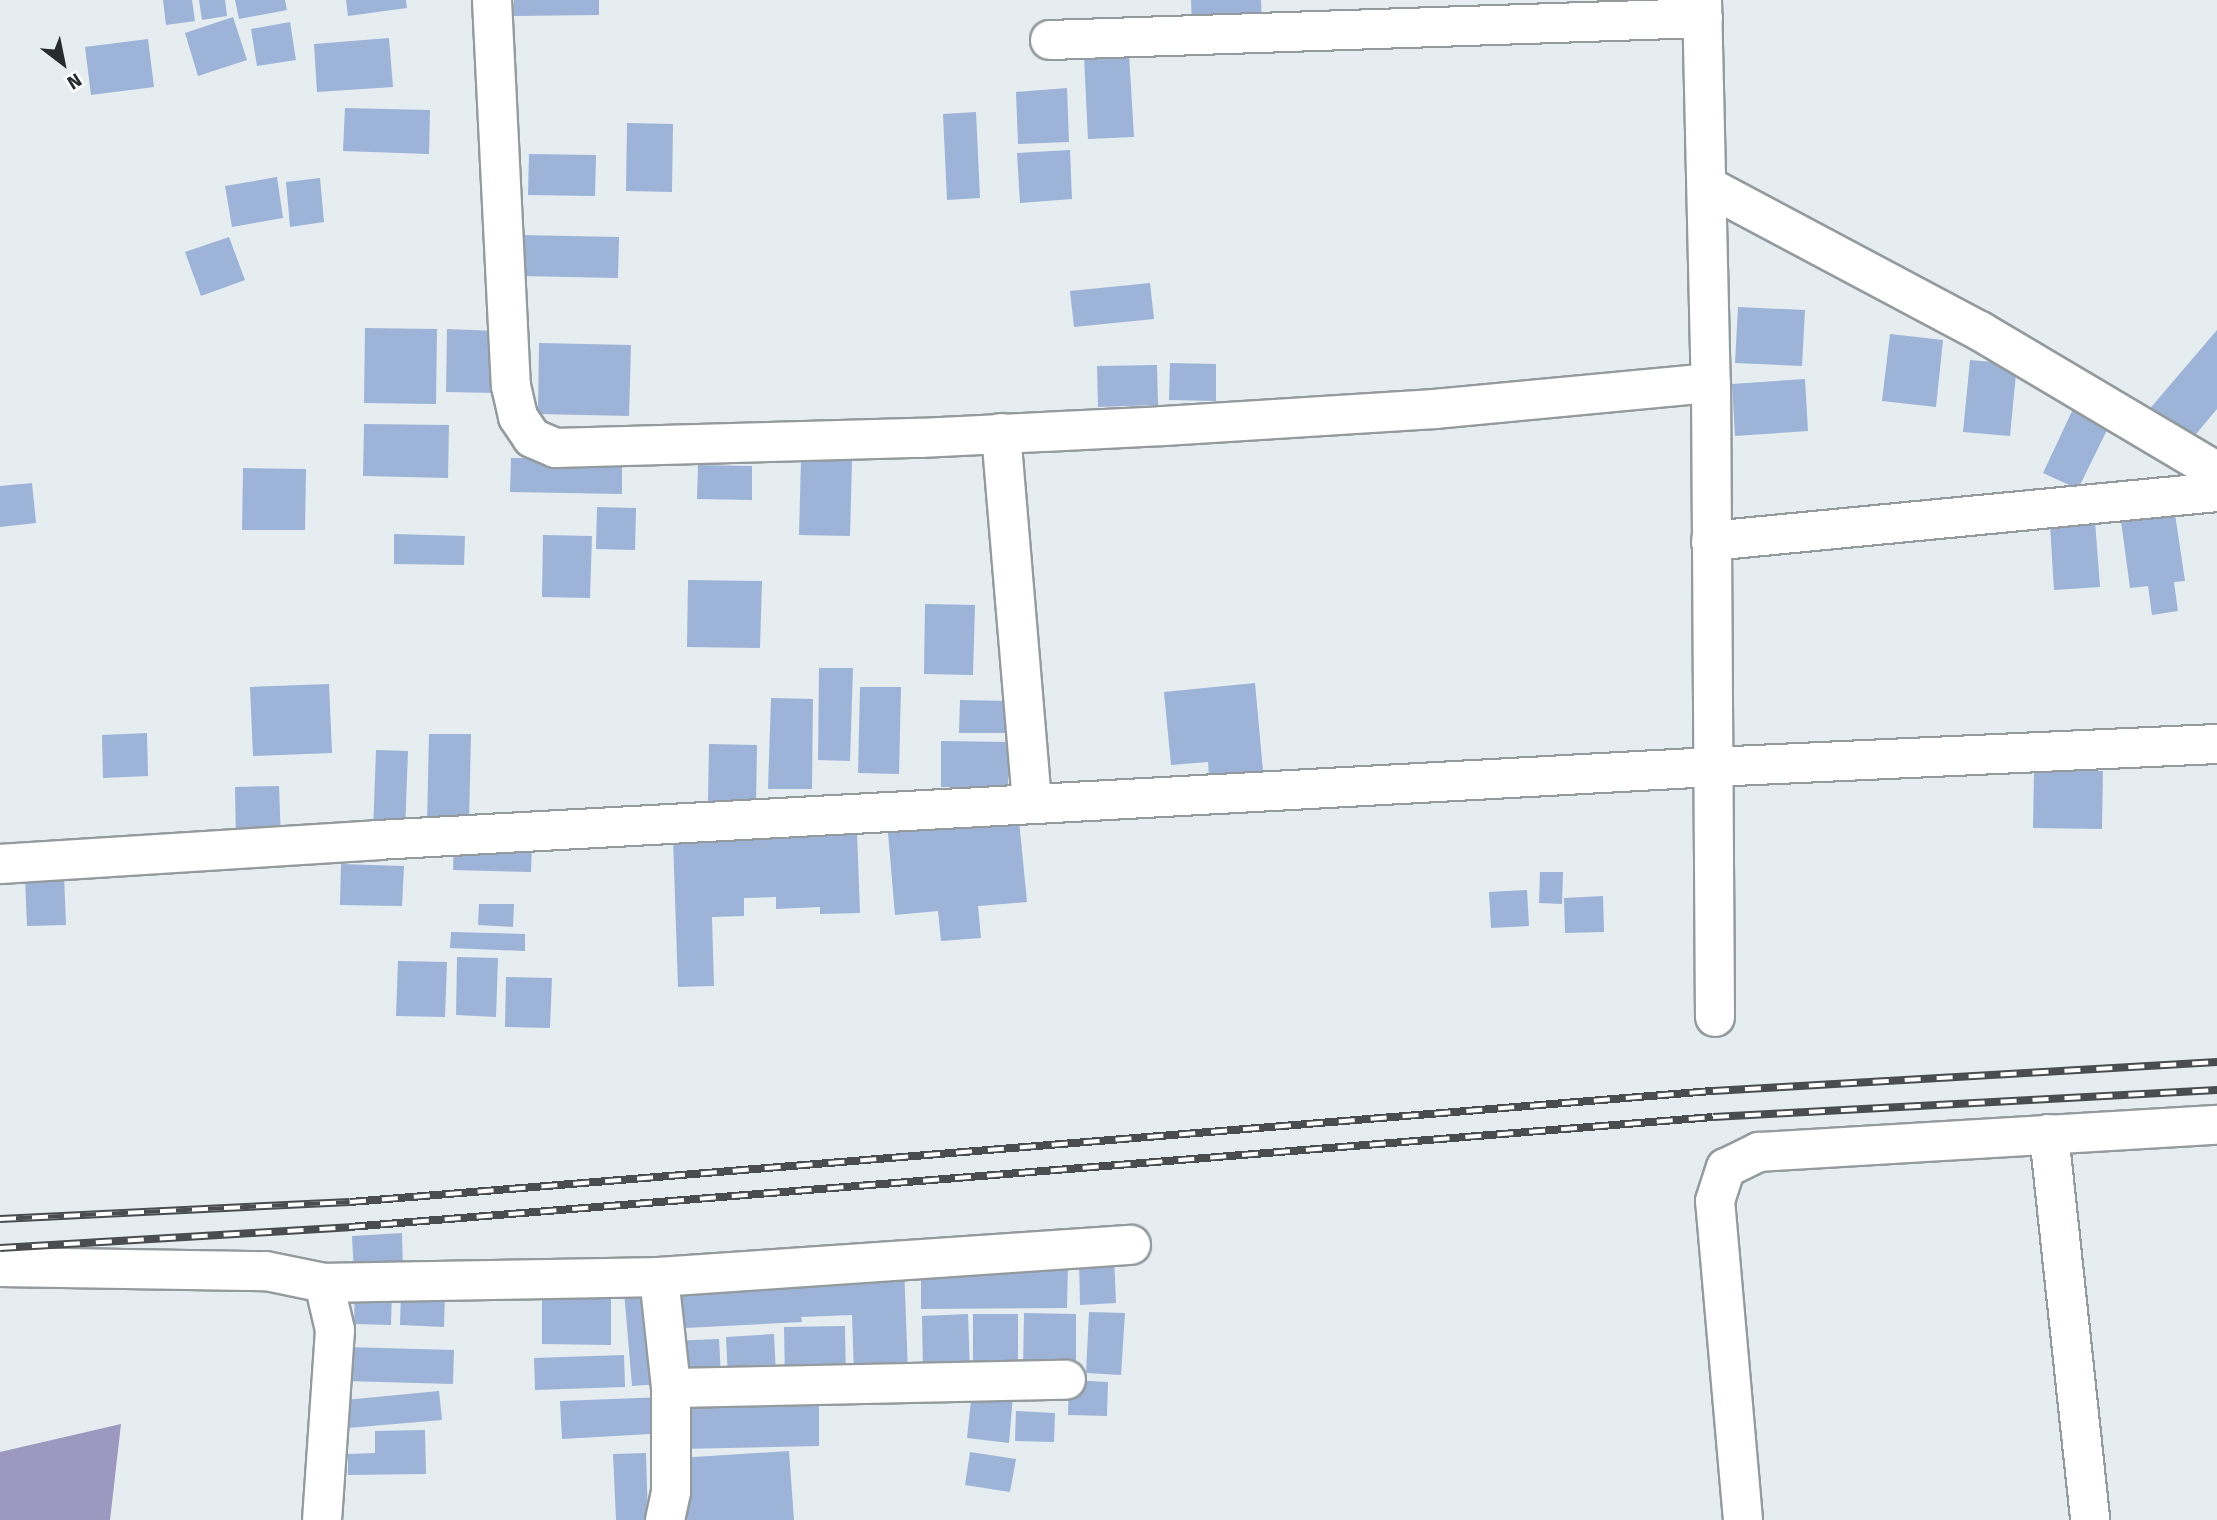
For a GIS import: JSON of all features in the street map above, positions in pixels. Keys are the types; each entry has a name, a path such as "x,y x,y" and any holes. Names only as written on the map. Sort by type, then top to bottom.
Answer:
{"street":[{"path":"492,0 511,387 518,417 532,438 555,448 1001,433 1435,409 1711,383"},
{"path":"1051,40 1702,9 1711,383 1715,1017"},
{"path":"1707,186 1980,331 2217,472"},
{"path":"1001,433 1032,804"},
{"path":"1711,541 2217,492"},
{"path":"0,864 1712,767 2217,744"},
{"path":"1740,1519 1715,1201 1726,1168 1759,1152 2217,1125"},
{"path":"2049,1134 2090,1520"},
{"path":"0,1268 266,1271 324,1283 659,1277 1131,1245"},
{"path":"659,1277 671,1388 671,1492 665,1520"},
{"path":"322,1520 335,1330 324,1283"},
{"path":"671,1388 1066,1380"}],"shaded area":[{"path":"121,1424 110,1520 0,1520 0,1452"}],"building":[{"path":"163,0 192,0 195,21 166,25"},
{"path":"199,0 225,0 227,16 202,20"},
{"path":"235,0 285,0 287,10 239,19"},
{"path":"346,0 406,0 407,8 348,16"},
{"path":"514,0 599,0 599,15 514,16"},
{"path":"1191,0 1261,0 1262,22 1192,26"},
{"path":"233,17 247,60 198,76 185,33"},
{"path":"290,22 296,60 257,66 251,29"},
{"path":"389,38 393,87 317,92 314,44"},
{"path":"148,39 154,87 91,95 85,47"},
{"path":"1129,54 1134,137 1088,139 1084,56"},
{"path":"1067,88 1069,142 1018,144 1016,92"},
{"path":"345,108 430,110 429,154 343,151"},
{"path":"976,112 980,198 947,200 943,114"},
{"path":"627,123 673,124 672,192 626,191"},
{"path":"1070,150 1072,199 1020,203 1017,153"},
{"path":"529,154 596,155 595,196 528,195"},
{"path":"277,177 283,218 232,227 225,186"},
{"path":"320,178 324,222 290,227 286,182"},
{"path":"520,235 619,237 618,278 519,276"},
{"path":"229,237 245,280 201,296 185,252"},
{"path":"1150,283 1154,319 1074,327 1070,291"},
{"path":"1738,307 1805,310 1802,366 1735,363"},
{"path":"365,328 437,329 436,404 364,403"},
{"path":"447,329 498,331 497,393 446,392"},
{"path":"2217,330 2217,409 2186,446 2147,412"},
{"path":"1890,334 1943,340 1936,407 1882,401"},
{"path":"539,343 631,345 629,416 538,414"},
{"path":"1970,360 2017,364 2010,436 1963,432"},
{"path":"1170,363 1216,364 1216,401 1169,400"},
{"path":"1157,365 1158,405 1098,407 1097,366"},
{"path":"1805,379 1808,431 1735,436 1732,384"},
{"path":"2074,407 2110,424 2078,489 2043,473"},
{"path":"364,424 449,425 448,478 363,476"},
{"path":"511,458 622,459 622,494 510,492"},
{"path":"801,460 852,461 850,536 799,535"},
{"path":"698,465 752,466 752,500 697,499"},
{"path":"243,468 306,469 305,530 242,530"},
{"path":"32,483 36,523 0,527 0,486"},
{"path":"597,507 636,508 635,550 596,549"},
{"path":"2175,514 2185,581 2174,582 2178,611 2152,615 2148,586 2130,588 2121,521"},
{"path":"2095,521 2100,587 2054,590 2050,525"},
{"path":"394,534 465,536 464,565 394,564"},
{"path":"543,535 592,536 590,598 542,597"},
{"path":"688,580 762,581 760,648 687,647"},
{"path":"925,604 975,605 973,675 924,674"},
{"path":"819,668 853,668 850,761 818,760"},
{"path":"1255,683 1263,771 1209,776 1208,762 1171,765 1164,692"},
{"path":"329,684 332,753 253,756 250,687"},
{"path":"860,687 901,687 899,774 858,773"},
{"path":"771,698 813,699 812,789 768,789"},
{"path":"960,700 1011,701 1010,733 959,733"},
{"path":"147,733 148,776 103,778 102,735"},
{"path":"429,734 471,734 469,824 427,823"},
{"path":"941,741 1009,742 1008,788 941,787"},
{"path":"709,744 757,745 756,804 708,803"},
{"path":"376,750 408,751 405,832 373,832"},
{"path":"2034,770 2103,771 2102,829 2033,828"},
{"path":"279,786 281,841 236,843 235,787"},
{"path":"1019,820 1027,902 978,906 981,938 941,941 938,911 895,915 888,833"},
{"path":"857,832 860,913 820,914 820,907 776,909 776,897 744,898 744,916 712,917 714,986 678,987 673,839"},
{"path":"454,840 532,842 531,872 453,870"},
{"path":"341,864 404,866 402,906 340,905"},
{"path":"1540,872 1563,872 1562,904 1539,903"},
{"path":"64,875 66,925 27,926 25,876"},
{"path":"1527,890 1529,926 1491,928 1489,892"},
{"path":"1603,896 1604,932 1565,933 1564,898"},
{"path":"479,904 514,904 513,927 478,925"},
{"path":"451,932 525,934 525,951 450,948"},
{"path":"457,957 498,958 496,1017 456,1015"},
{"path":"398,961 447,962 445,1017 396,1016"},
{"path":"506,977 552,978 550,1028 505,1027"},
{"path":"402,1233 403,1273 354,1275 352,1236"},
{"path":"1114,1256 1116,1303 1080,1305 1079,1258"},
{"path":"921,1262 1068,1262 1067,1308 921,1309"},
{"path":"904,1266 908,1372 854,1375 852,1315 801,1317 802,1322 666,1329 665,1278"},
{"path":"611,1286 611,1345 542,1344 542,1287"},
{"path":"355,1288 392,1289 391,1325 354,1324"},
{"path":"652,1289 660,1384 632,1386 624,1291"},
{"path":"401,1292 445,1293 444,1327 400,1325"},
{"path":"1089,1312 1125,1313 1121,1375 1086,1373"},
{"path":"1024,1313 1076,1314 1076,1372 1023,1371"},
{"path":"968,1314 970,1372 923,1373 922,1316"},
{"path":"973,1314 1018,1314 1018,1368 973,1368"},
{"path":"845,1326 846,1379 785,1381 784,1327"},
{"path":"774,1334 776,1375 728,1377 726,1337"},
{"path":"719,1339 721,1376 671,1379 669,1341"},
{"path":"346,1347 454,1350 453,1384 346,1381"},
{"path":"624,1355 625,1387 535,1390 534,1358"},
{"path":"1069,1380 1108,1382 1107,1416 1068,1415"},
{"path":"439,1391 442,1420 348,1428 345,1400"},
{"path":"819,1391 819,1446 678,1449 677,1394"},
{"path":"972,1391 1013,1395 1009,1443 967,1438"},
{"path":"665,1397 667,1433 562,1439 560,1401"},
{"path":"1016,1411 1055,1413 1054,1442 1015,1441"},
{"path":"425,1430 426,1474 348,1475 348,1454 375,1453 375,1431"},
{"path":"789,1451 794,1520 682,1520 678,1458"},
{"path":"970,1452 1016,1459 1010,1492 965,1485"},
{"path":"646,1453 648,1520 616,1520 613,1454"}],"railway":[{"path":"0,1219 350,1202 1713,1091 2217,1062"},
{"path":"0,1248 349,1227 1713,1117 2217,1090"}]}
